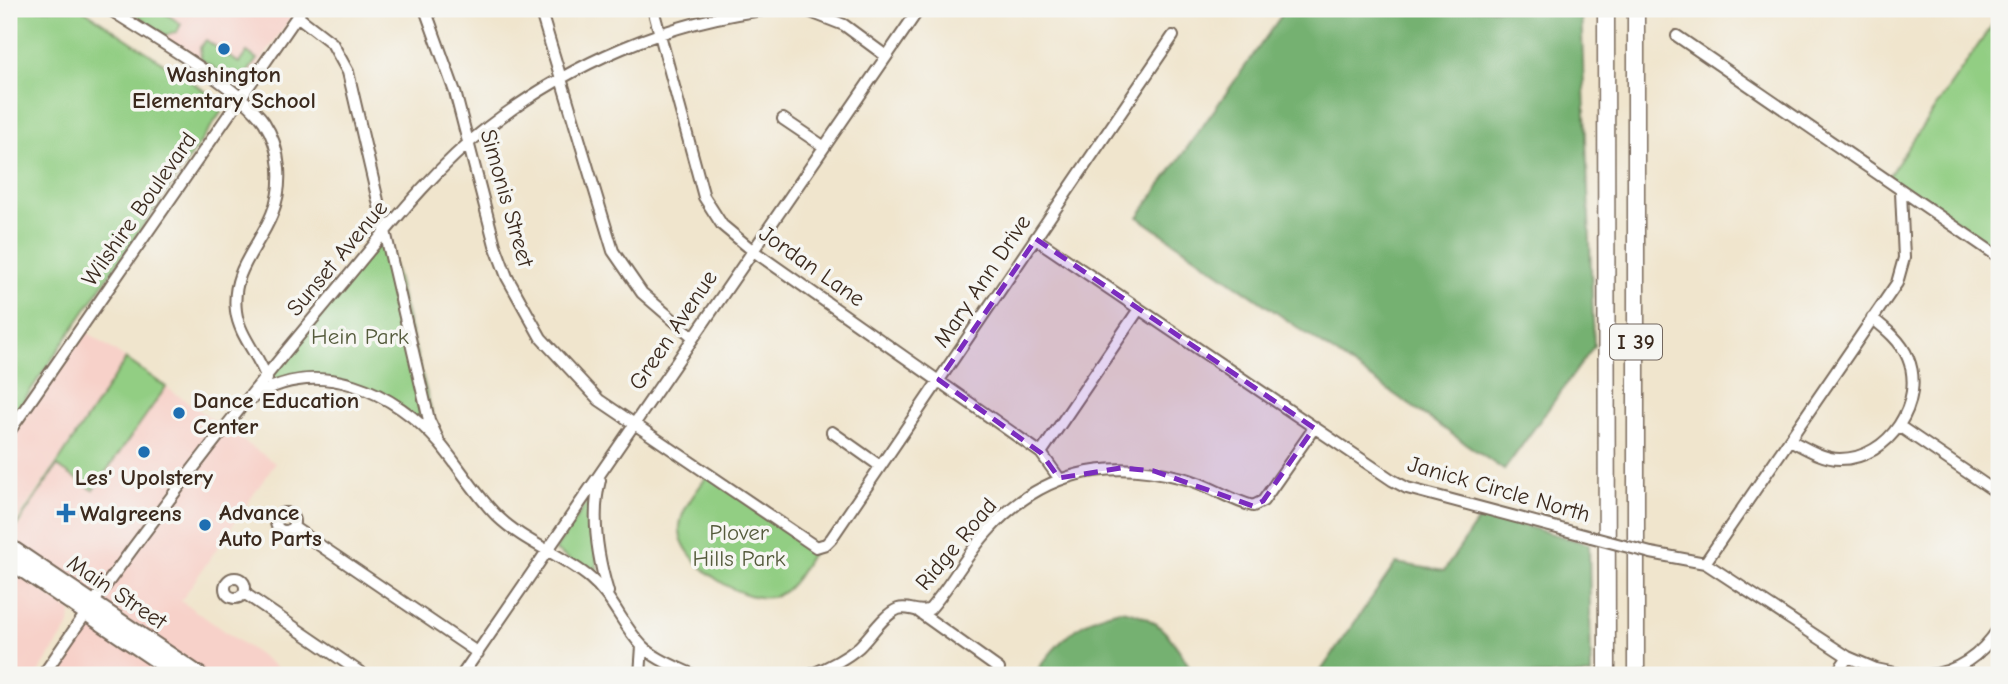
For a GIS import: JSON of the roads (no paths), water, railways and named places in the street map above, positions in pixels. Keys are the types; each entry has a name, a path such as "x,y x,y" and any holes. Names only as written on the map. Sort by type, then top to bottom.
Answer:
{"highway":[{"name":"I 39","path":"1606,9 1607,675"},
{"name":"I 39","path":"1636,9 1636,675"}],"main road":[{"name":"Main Street","path":"9,546 178,675"},
{"name":"Main Street","path":"9,561 90,608"},
{"name":"Main Street","path":"163,665 200,675"}],"street":[{"path":"109,9 241,99 265,123 279,163 279,188 273,213 240,269 235,292 240,327 266,376 269,388"},
{"name":"Simonis Street","path":"425,9 439,41 495,245 525,314 541,338 580,383 635,424 816,547 821,547"},
{"path":"540,9 613,251 642,293 693,337"},
{"name":"Jordan Lane","path":"653,9 708,206 722,225 752,250 1041,453 1059,478"},
{"name":"Sunset Avenue","path":"43,675 244,403 385,232 468,143 562,77 660,33 727,16 772,9"},
{"path":"804,9 844,25 886,56"},
{"name":"Green Avenue","path":"462,675 919,9"},
{"path":"300,12 332,43 347,66 429,420 440,444"},
{"name":"Wilshire Boulevard","path":"9,432 300,12"},
{"name":"Mary Ann Drive","path":"821,547 831,539 1173,36"},
{"path":"1677,36 1999,257"},
{"path":"783,119 823,146"},
{"path":"1705,563 1896,283 1903,267 1901,192"},
{"name":"Janick Circle North","path":"1036,239 1377,471 1408,488 1651,553 1705,563 1848,657 1876,669 1905,675"},
{"path":"1041,453 1139,309"},
{"path":"1790,440 1821,455 1840,459 1870,451 1899,426 1911,398 1912,369 1900,345 1872,318"},
{"path":"244,403 269,388 302,380 347,381 386,399 440,444 496,515 547,552 590,578 610,598 642,646 693,675"},
{"path":"1899,426 1999,494"},
{"name":"Ridge Road","path":"810,675 831,666 856,649 895,611 905,608 919,612 930,609 987,532 1025,497 1059,478 1121,468 1154,471 1207,485 1253,506 1264,500 1314,428"},
{"path":"832,432 880,466"},
{"path":"604,470 597,501 598,553 610,598"},
{"path":"293,527 478,653"},
{"path":"244,593 364,675"},
{"path":"919,612 999,669"},
{"path":"1929,675 1954,669 1973,657 1999,628"},
{"path":"640,675 642,646"},
{"path":"1835,675 1848,657"}],"place":[{"name":"Washington Elementary School","path":"224,49"},
{"name":"Dance Education Center","path":"179,413"},
{"name":"Les' Upolstery","path":"144,452"},
{"name":"Walgreens","path":"66,513"},
{"name":"Advance Auto Parts","path":"205,525"}],"park label":[{"name":"Hein Park","path":"360,336"},
{"name":"Plover Hills Park","path":"739,545"}]}
